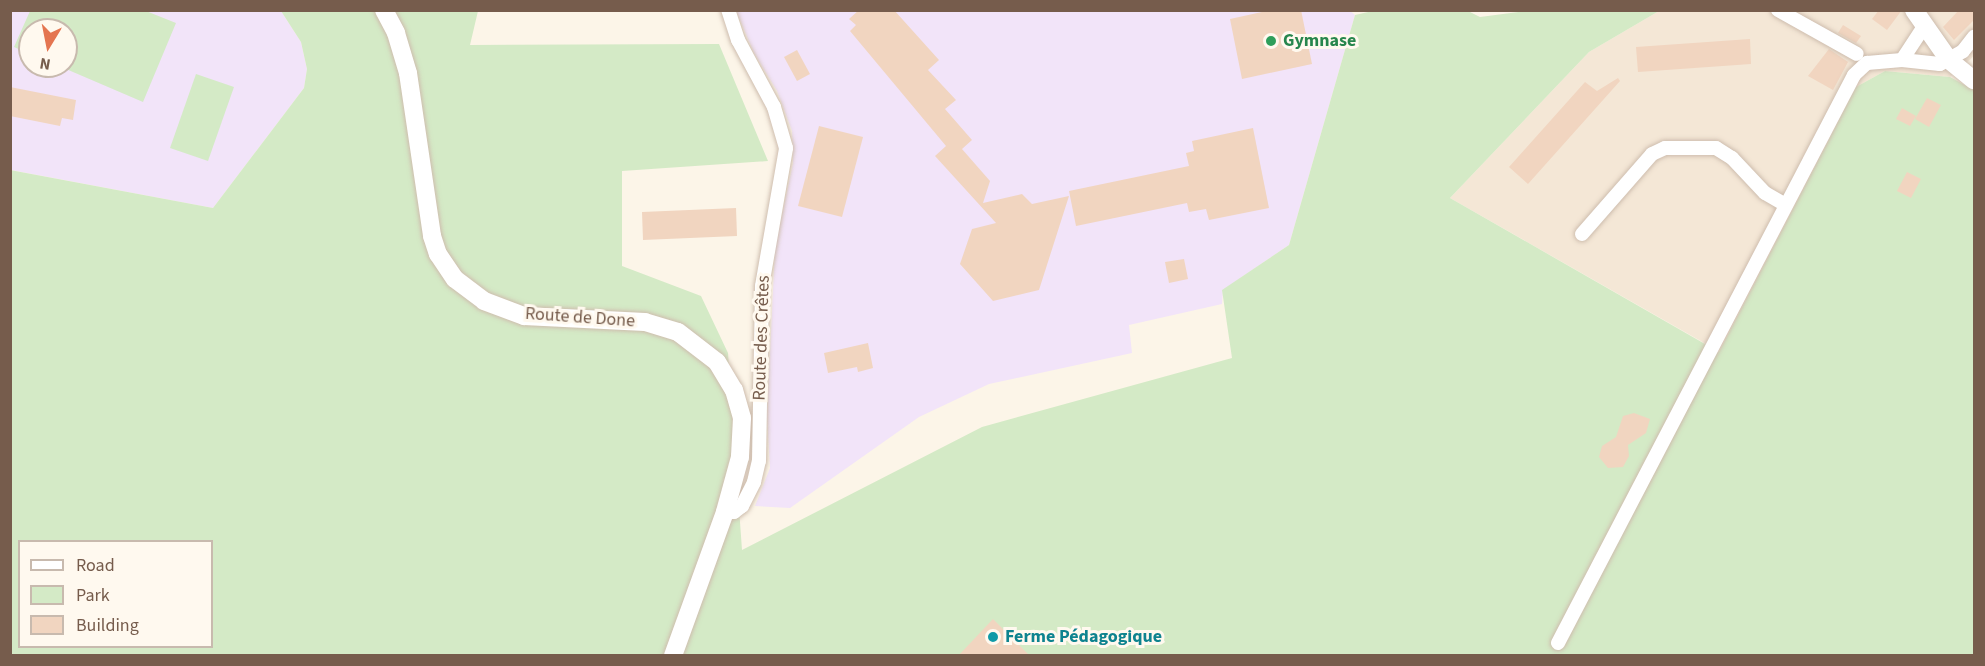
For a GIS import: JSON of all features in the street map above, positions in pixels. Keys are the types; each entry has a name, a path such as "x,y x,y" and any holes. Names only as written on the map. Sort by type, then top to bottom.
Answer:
{"street":[{"name":"Route de Done","path":"384,10 404,55 426,214 446,267 468,290 514,313 549,318 645,322 678,332 703,348 734,390 742,418 740,457 725,512"},
{"name":"Route des Crêtes","path":"725,512 734,512 742,506 754,482 759,461 762,286 786,147 774,106 728,10"},
{"path":"1778,10 1862,59 1940,64 1949,60 1974,37"},
{"path":"1902,60 1919,18"},
{"path":"1919,18 1949,60 1974,80"},
{"path":"1558,643 1862,59"},
{"path":"1582,234 1652,154 1665,148 1716,148 1732,158 1765,193 1786,205"},
{"path":"673,656 725,512"}],"shaded area":[{"path":"1349,10 1355,15 1289,245 1223,290 1222,304 1129,325 1132,353 989,384 919,417 790,508 755,506 770,468 767,416 775,248 793,163 792,131 777,91 754,53 736,11"},
{"path":"10,11 281,11 301,42 307,69 304,88 213,208 11,170"},
{"path":"1659,11 1974,11 1974,56 1950,77 1885,71 1856,87 1720,352 1450,198 1589,52"}],"green space":[{"path":"1377,10 1468,11 1480,17 1534,10 1659,11 1589,52 1450,198 1719,352 1856,87 1885,71 1950,77 1974,90 1974,655 11,655 10,170 213,208 304,88 307,69 301,42 281,11 478,11 470,45 719,44 768,161 622,171 622,266 701,296 728,353 742,550 982,427 1232,358 1222,290 1289,245 1355,15"},
{"path":"30,11 146,11 176,23 143,102 78,74 78,18 27,18"},
{"path":"196,74 234,87 208,161 170,148"}],"building":[{"path":"859,10 894,10 939,60 928,70 956,100 945,109 972,140 962,149 990,181 983,203 1022,194 1032,204 1069,196 1039,290 993,301 960,264 972,229 996,223 935,156 946,146 850,31 856,25 849,19"},
{"name":"Gymnase","path":"1271,10 1301,10 1312,64 1242,79 1230,19"},
{"path":"1879,10 1902,10 1887,30 1872,19"},
{"path":"1959,10 1974,10 1974,20 1954,40 1943,27"},
{"path":"1843,25 1861,36 1856,43 1838,33"},
{"path":"1750,39 1751,64 1638,72 1636,47"},
{"path":"1829,49 1848,62 1833,90 1808,76"},
{"path":"797,50 810,74 797,81 784,57"},
{"path":"1618,78 1620,81 1528,184 1509,167 1585,82 1597,91"},
{"path":"10,87 76,100 73,120 62,118 60,126 10,116"},
{"path":"1927,98 1941,105 1929,127 1915,119"},
{"path":"1902,108 1916,116 1910,126 1896,119"},
{"path":"819,126 863,137 842,217 798,206"},
{"path":"1253,128 1269,208 1209,220 1206,209 1189,212 1187,203 1076,226 1069,191 1189,166 1186,153 1194,151 1192,141"},
{"path":"1907,172 1921,179 1911,198 1897,191"},
{"path":"736,208 737,236 643,240 642,212"},
{"path":"1184,259 1188,279 1169,283 1165,262"},
{"path":"868,343 873,368 858,372 857,367 828,373 824,353"},
{"path":"1634,413 1650,419 1646,433 1628,445 1629,456 1623,467 1608,468 1599,457 1602,446 1616,437 1623,416"},
{"name":"Ferme Pédagogique","path":"993,619 1030,656 958,656"}],"place":[{"name":"Gymnase","path":"1271,41"},
{"name":"Ferme Pédagogique","path":"993,637"}]}
